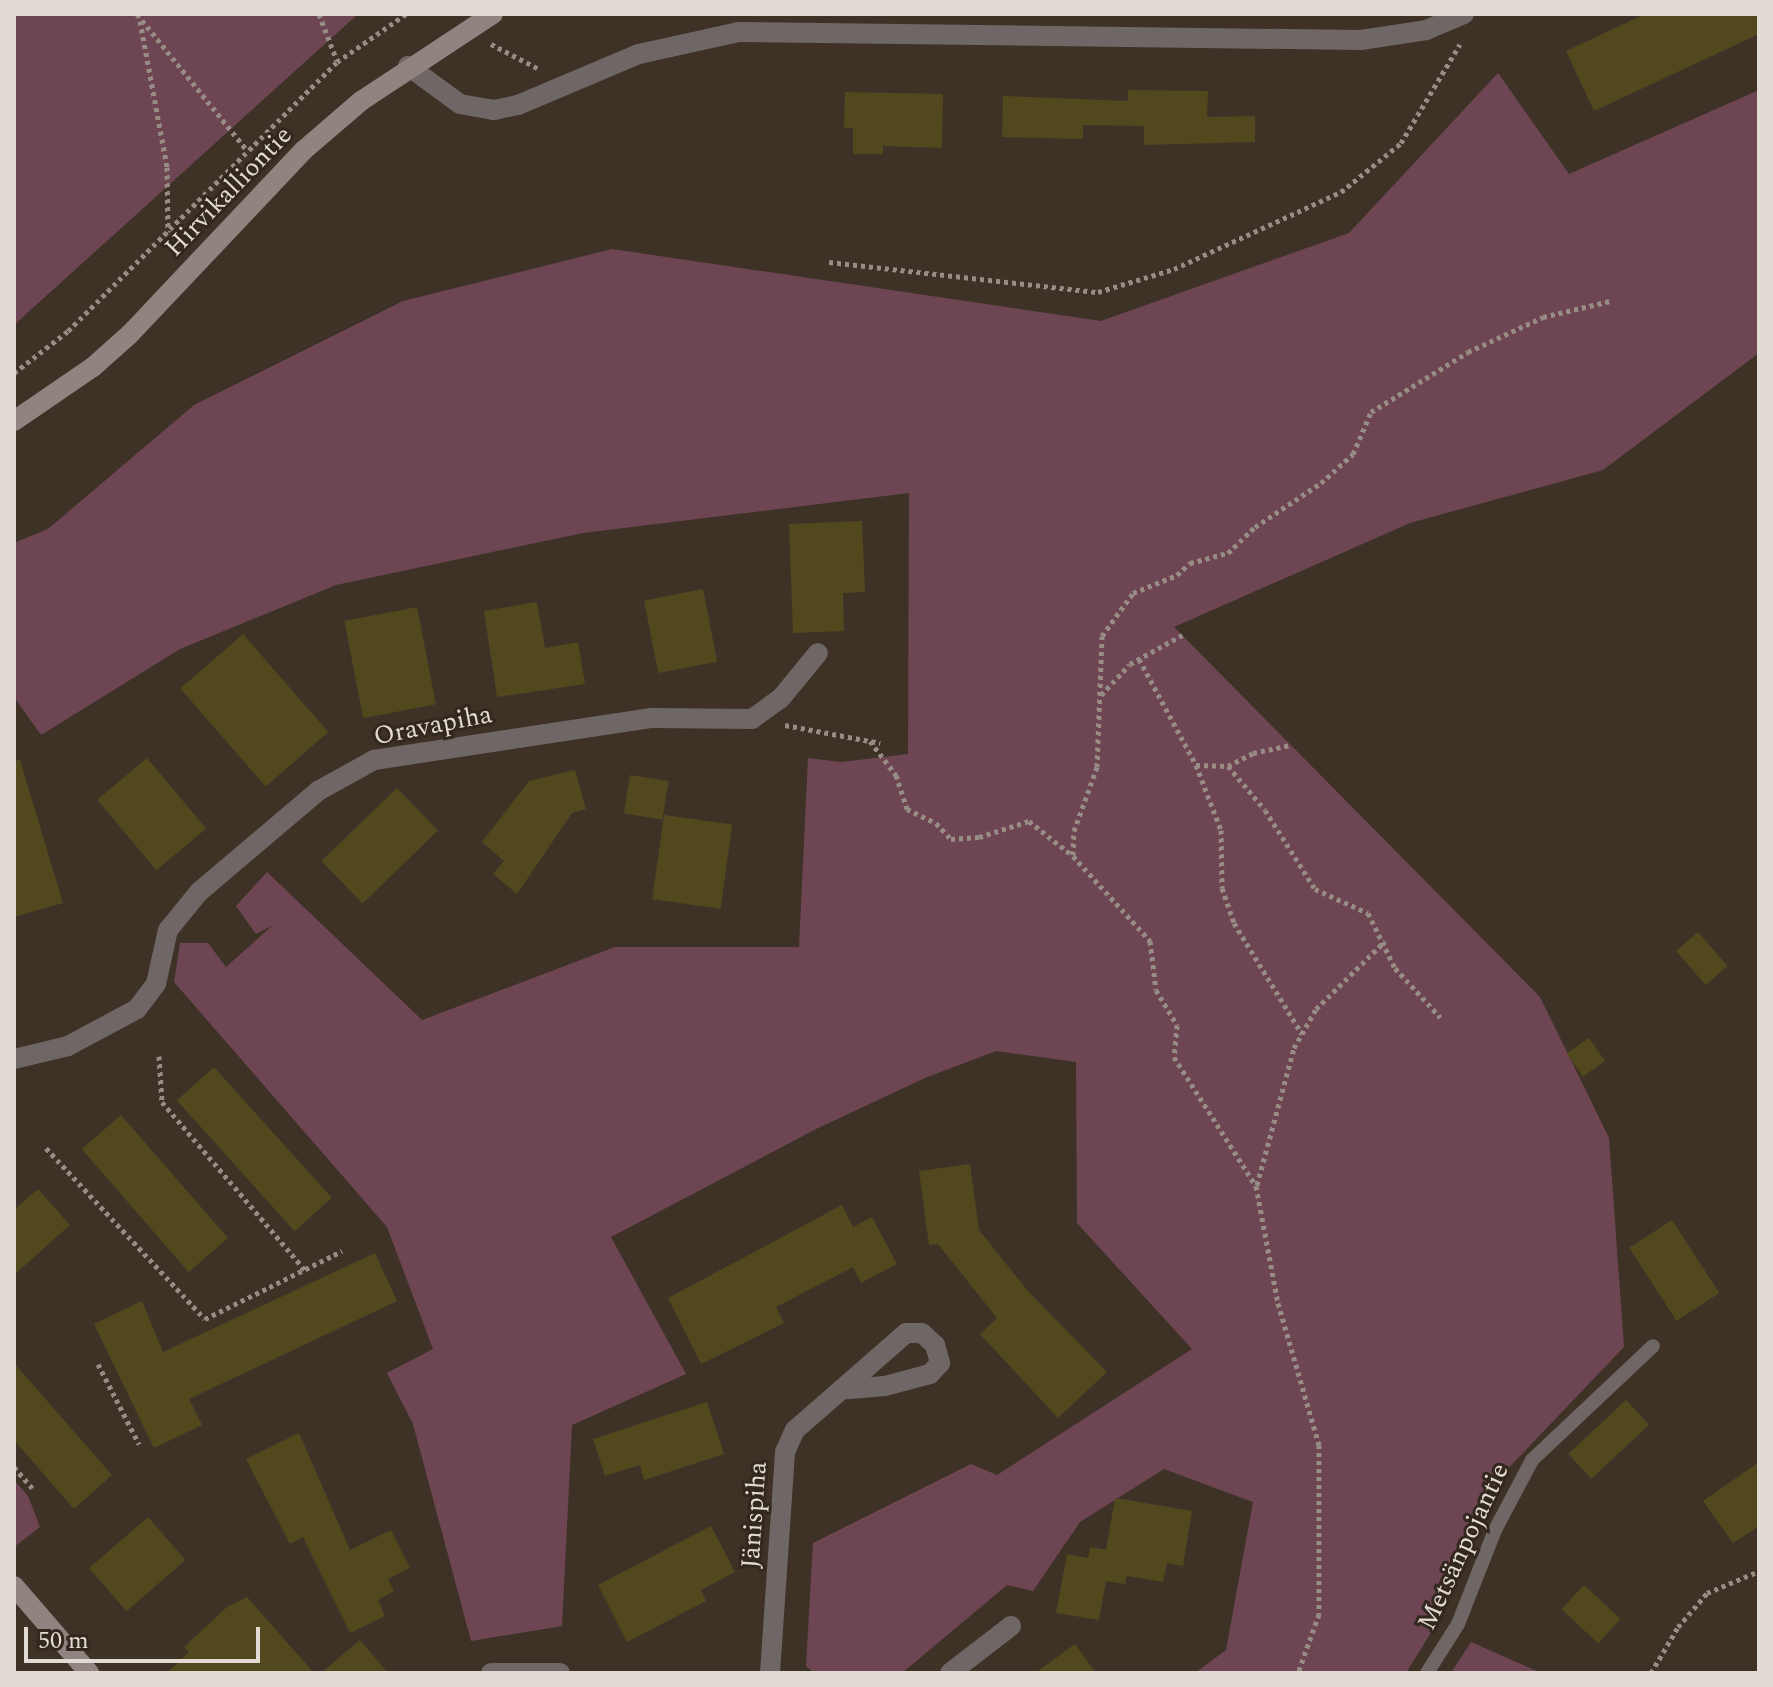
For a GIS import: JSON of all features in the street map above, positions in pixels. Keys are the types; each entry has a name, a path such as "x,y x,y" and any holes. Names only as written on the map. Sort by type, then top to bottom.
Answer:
{"street":[{"name":"Hirvikalliontie","path":"14,421 93,367 304,150 408,66 493,14"},
{"path":"408,66 460,104 494,110 558,88 639,54 738,32 1361,40 1466,24"},
{"path":"752,719 781,698 818,653"},
{"name":"Oravapiha","path":"14,1059 68,1046 137,1009 156,984 168,930 199,892 318,791 374,760 652,718 752,719"},
{"name":"Jänispiha","path":"770,1673 785,1452 795,1430 817,1407 847,1389"},
{"path":"14,1586 89,1673"},
{"path":"950,1673 1011,1626"},
{"path":"491,1673 560,1673"}],"lane":[{"name":"Metsänpojantie","path":"1427,1673 1458,1624 1495,1530 1532,1460 1653,1346"}],"path":[{"path":"137,14 167,167 168,233"},
{"path":"319,14 337,62"},
{"path":"14,373 68,331 168,233 246,149 337,62 406,14"},
{"path":"140,21 246,149"},
{"path":"829,262 1098,292 1174,269 1341,192 1401,143 1466,24"},
{"path":"471,26 499,51 536,64 558,88"},
{"path":"1073,856 1074,831 1097,767 1102,636 1133,593 1177,575 1190,563 1228,553 1255,527 1321,483 1353,454 1371,412 1456,360 1543,317 1610,301"},
{"path":"1100,696 1139,659 1182,635"},
{"path":"1139,659 1196,765 1221,830 1222,888 1234,923 1302,1034"},
{"path":"752,719 880,743"},
{"path":"870,741 896,775 907,809 936,823 951,839 979,837 1029,821 1073,856 1150,941 1156,990 1177,1025 1174,1057 1256,1186 1278,1303 1319,1445 1319,1614 1298,1673"},
{"path":"1196,765 1228,766 1253,753 1291,745"},
{"path":"1228,766 1265,810 1315,889 1368,913 1385,941 1395,968 1440,1017"},
{"path":"1256,1186 1277,1094 1302,1034 1316,1009 1385,941"},
{"path":"159,1056 162,1102 305,1270"},
{"path":"46,1148 132,1245 205,1319 342,1251"},
{"path":"98,1364 139,1444"},
{"path":"14,1467 32,1488"},
{"path":"1651,1673 1678,1627 1707,1593 1759,1571"}],"shaded area":[{"path":"14,14 358,14 14,325"},
{"path":"1498,73 1569,174 1759,90 1759,353 1603,470 1410,523 1174,627 1540,997 1609,1138 1624,1347 1498,1479 1435,1626 1406,1673 1195,1673 1226,1650 1253,1502 1164,1469 1080,1522 1033,1591 1007,1585 902,1673 814,1673 806,1666 813,1543 971,1464 997,1475 1192,1349 1077,1223 1076,1062 996,1051 925,1078 816,1129 611,1237 686,1374 572,1425 562,1626 471,1641 413,1424 387,1373 433,1349 387,1227 174,982 180,943 208,943 226,967 273,925 256,934 236,906 267,872 422,1020 615,947 799,947 808,758 841,762 908,754 909,493 583,533 336,585 180,649 41,735 14,697 14,543 48,529 194,405 403,301 612,249 1101,321 1349,233"},
{"path":"14,1480 28,1496 40,1527 14,1547"},
{"path":"1471,1642 1541,1673 1451,1673"}],"building":[{"path":"1645,14 1759,14 1759,34 1594,111 1566,51"},
{"path":"1128,90 1208,91 1207,117 1255,116 1255,142 1144,145 1144,126 1083,125 1083,139 1002,137 1003,96 1128,101"},
{"path":"845,92 943,94 942,148 883,146 883,154 853,154 853,128 844,128"},
{"path":"862,521 865,592 843,593 844,631 793,633 789,524"},
{"path":"703,589 717,662 658,673 644,600"},
{"path":"537,602 545,648 578,642 585,684 497,697 484,611"},
{"path":"417,607 436,704 363,718 344,621"},
{"path":"243,634 328,732 266,787 180,688"},
{"path":"147,758 206,828 156,870 97,800"},
{"path":"20,760 63,903 14,917 14,761"},
{"path":"575,770 586,809 572,813 517,894 493,874 504,861 482,842 529,781"},
{"path":"630,775 669,781 662,820 624,814"},
{"path":"397,788 438,830 362,903 321,861"},
{"path":"664,815 732,825 720,909 652,899"},
{"path":"1698,932 1728,966 1706,985 1676,951"},
{"path":"1589,1038 1605,1061 1583,1076 1567,1053"},
{"path":"214,1067 332,1198 295,1231 177,1100"},
{"path":"121,1115 228,1238 189,1272 82,1149"},
{"path":"970,1164 979,1230 1027,1290 1107,1372 1058,1418 980,1334 997,1318 938,1244 929,1245 919,1171"},
{"path":"38,1189 70,1225 14,1275 14,1210"},
{"path":"842,1205 853,1227 872,1217 897,1264 861,1283 853,1267 776,1307 784,1323 701,1364 668,1298"},
{"path":"1672,1220 1719,1293 1677,1321 1629,1248"},
{"path":"375,1253 397,1301 189,1399 202,1425 154,1448 94,1324 142,1301 163,1352"},
{"path":"14,1363 112,1475 74,1509 14,1440"},
{"path":"1626,1400 1649,1425 1591,1479 1568,1454"},
{"path":"707,1402 724,1454 644,1480 640,1465 605,1476 593,1439"},
{"path":"299,1433 350,1550 391,1530 410,1568 388,1579 394,1591 378,1600 385,1616 350,1633 303,1537 290,1544 246,1459"},
{"path":"1759,1462 1759,1526 1733,1543 1703,1501"},
{"path":"1115,1498 1192,1511 1183,1566 1167,1563 1163,1582 1127,1576 1125,1584 1106,1581 1099,1620 1056,1613 1067,1554 1088,1558 1090,1547 1106,1550"},
{"path":"148,1517 185,1560 127,1611 89,1568"},
{"path":"711,1526 735,1572 701,1590 706,1601 627,1642 598,1585"},
{"path":"1584,1585 1621,1619 1598,1643 1561,1609"},
{"path":"247,1597 314,1673 167,1673 189,1652 184,1647 227,1607"},
{"path":"360,1640 388,1673 321,1673"},
{"path":"1075,1644 1096,1673 1035,1673"}]}
